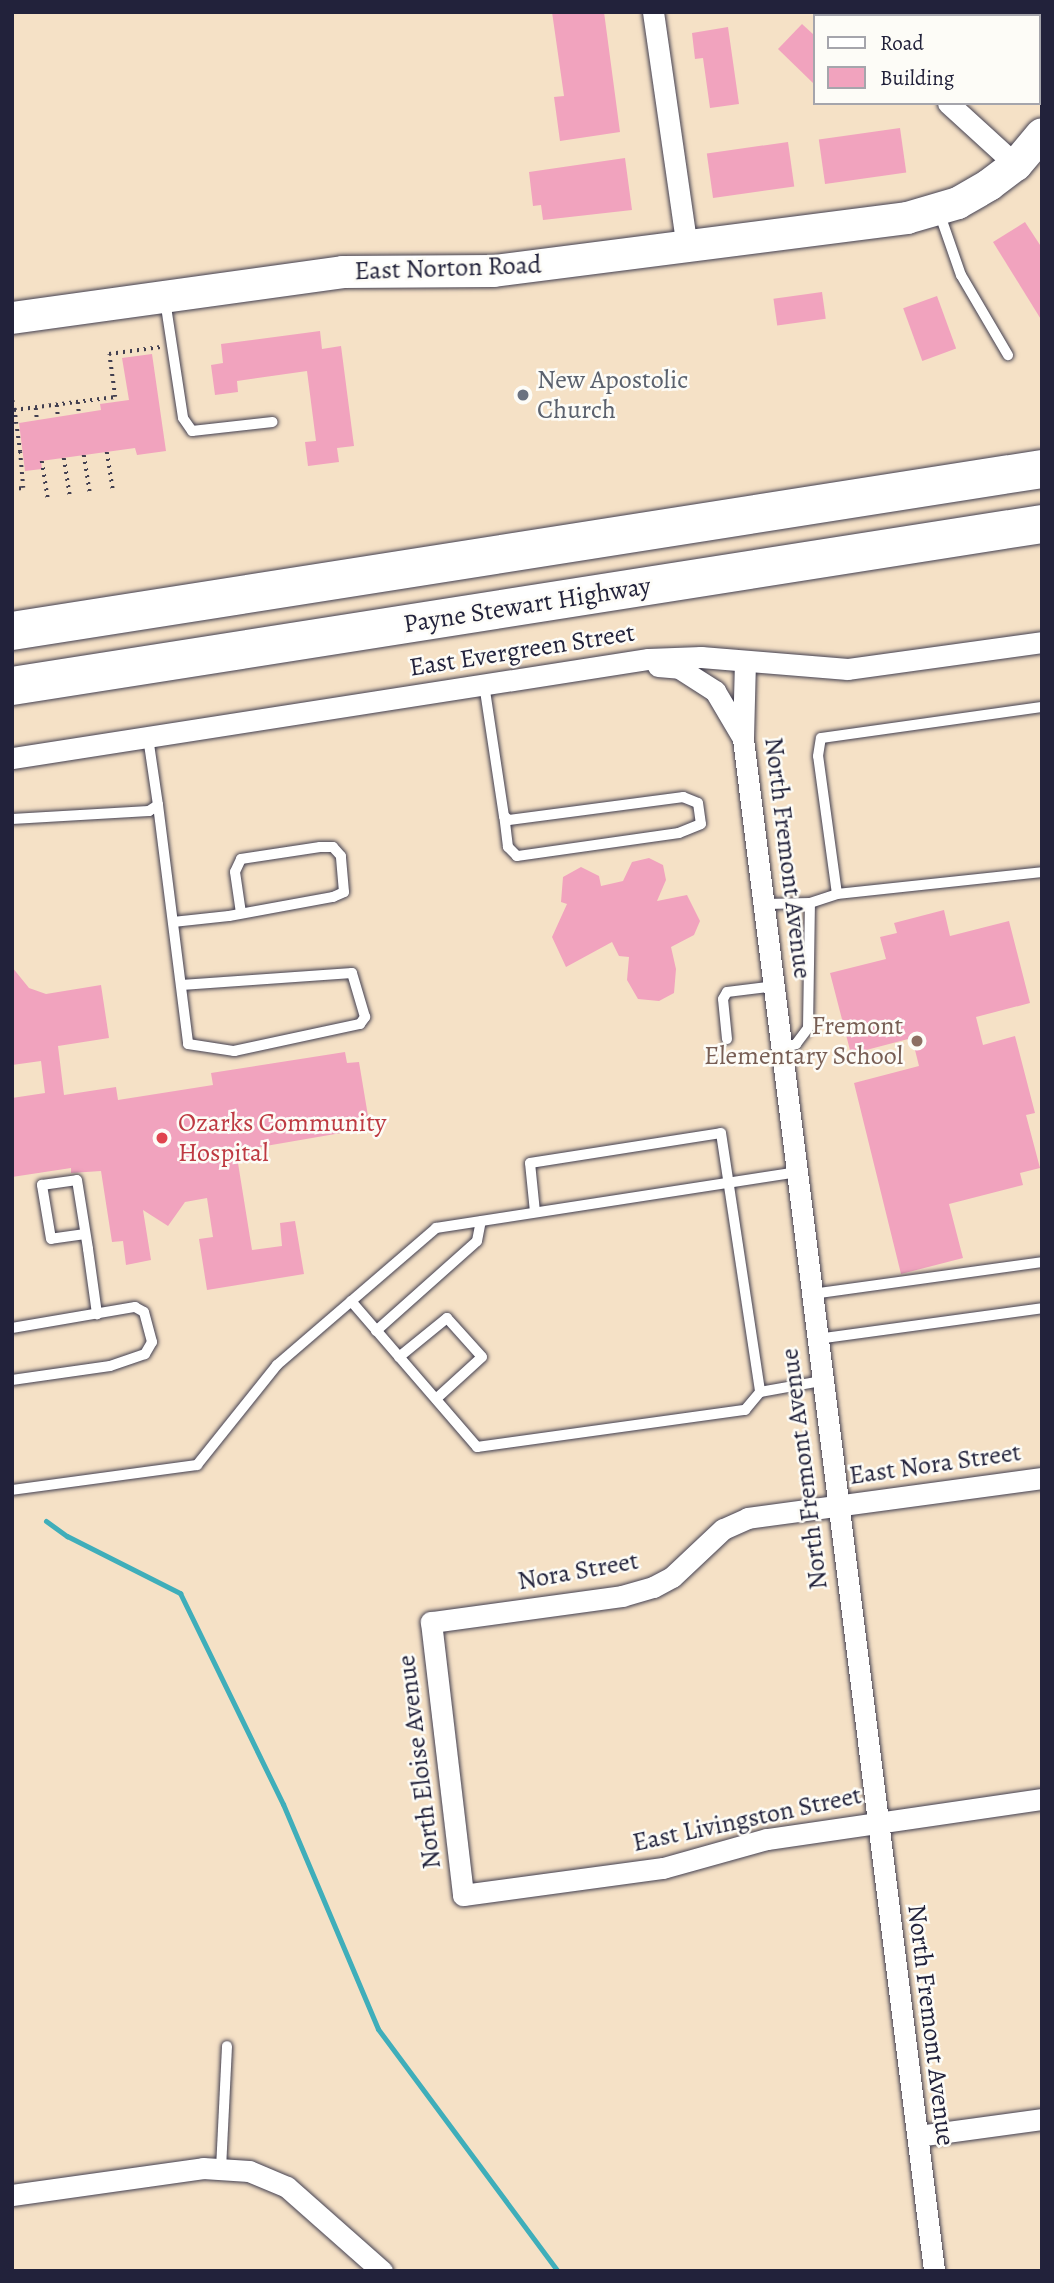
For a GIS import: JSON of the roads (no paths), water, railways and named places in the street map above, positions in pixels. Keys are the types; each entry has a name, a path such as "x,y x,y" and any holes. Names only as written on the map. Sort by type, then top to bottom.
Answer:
{"highway":[{"name":"Payne Stewart Highway","path":"12,631 1042,469"},
{"name":"Payne Stewart Highway","path":"12,686 1042,524"}],"main road":[{"name":"East Norton Road","path":"12,318 344,272 494,271 687,247 931,211 974,194 1016,165 1042,134"}],"street":[{"path":"653,12 687,247"},
{"path":"950,105 1016,165"},
{"name":"East Evergreen Street","path":"12,758 674,657 745,660 822,669 874,668 1042,642"},
{"name":"North Fremont Avenue","path":"745,660 743,739 776,986 836,1506 934,2271"},
{"path":"621,663 679,668 699,679 717,693 743,739"},
{"name":"East Nora Street","path":"836,1506 1042,1478"},
{"name":"Nora Street","path":"431,1622 622,1596 653,1587 672,1577 723,1529 748,1518 836,1506"},
{"name":"North Eloise Avenue","path":"431,1622 463,1895"},
{"name":"East Livingston Street","path":"463,1895 663,1868 767,1839 876,1821 1042,1799"},
{"path":"918,2136 1042,2119"},
{"path":"12,2195 220,2169 249,2171 287,2187 382,2271"}],"lane":[{"path":"931,211 961,275 1008,355"},
{"path":"164,297 183,418 192,432 272,422"},
{"path":"484,684 508,847 517,856 679,833 701,824 698,803 683,797 516,821 504,816"},
{"path":"837,894 818,756 821,738 1042,707"},
{"path":"148,737 188,1044 234,1051 360,1024 365,1017 358,981 352,973 181,985"},
{"path":"12,819 149,811 158,805"},
{"path":"173,922 242,913 344,892 341,856 333,848 320,848 241,859 235,872 242,913"},
{"path":"766,904 810,903 837,894 1042,872"},
{"path":"783,1048 796,1044 808,1028 810,903"},
{"path":"727,1039 723,999 727,992 776,986"},
{"path":"536,1212 530,1163 721,1133 760,1392"},
{"path":"12,1490 197,1465 277,1365 436,1228 798,1172"},
{"path":"85,1234 51,1239 42,1185 76,1180 85,1234 97,1314"},
{"path":"376,1331 477,1241 481,1221"},
{"path":"811,1294 1042,1262"},
{"path":"351,1301 477,1447 745,1410 760,1392 822,1381"},
{"path":"12,1328 135,1307 144,1312 152,1342 145,1354 110,1366 12,1380"},
{"path":"817,1339 1042,1308"},
{"path":"399,1357 447,1318 482,1357 436,1399"},
{"path":"220,2169 227,2046"}],"waterway":[{"path":"46,1521 67,1536 180,1593 283,1804 378,2029 558,2271"}],"place":[{"name":"New Apostolic Church","path":"523,395"},
{"name":"Fremont Elementary School","path":"917,1041"},
{"name":"Ozarks Community Hospital","path":"162,1138"}]}
